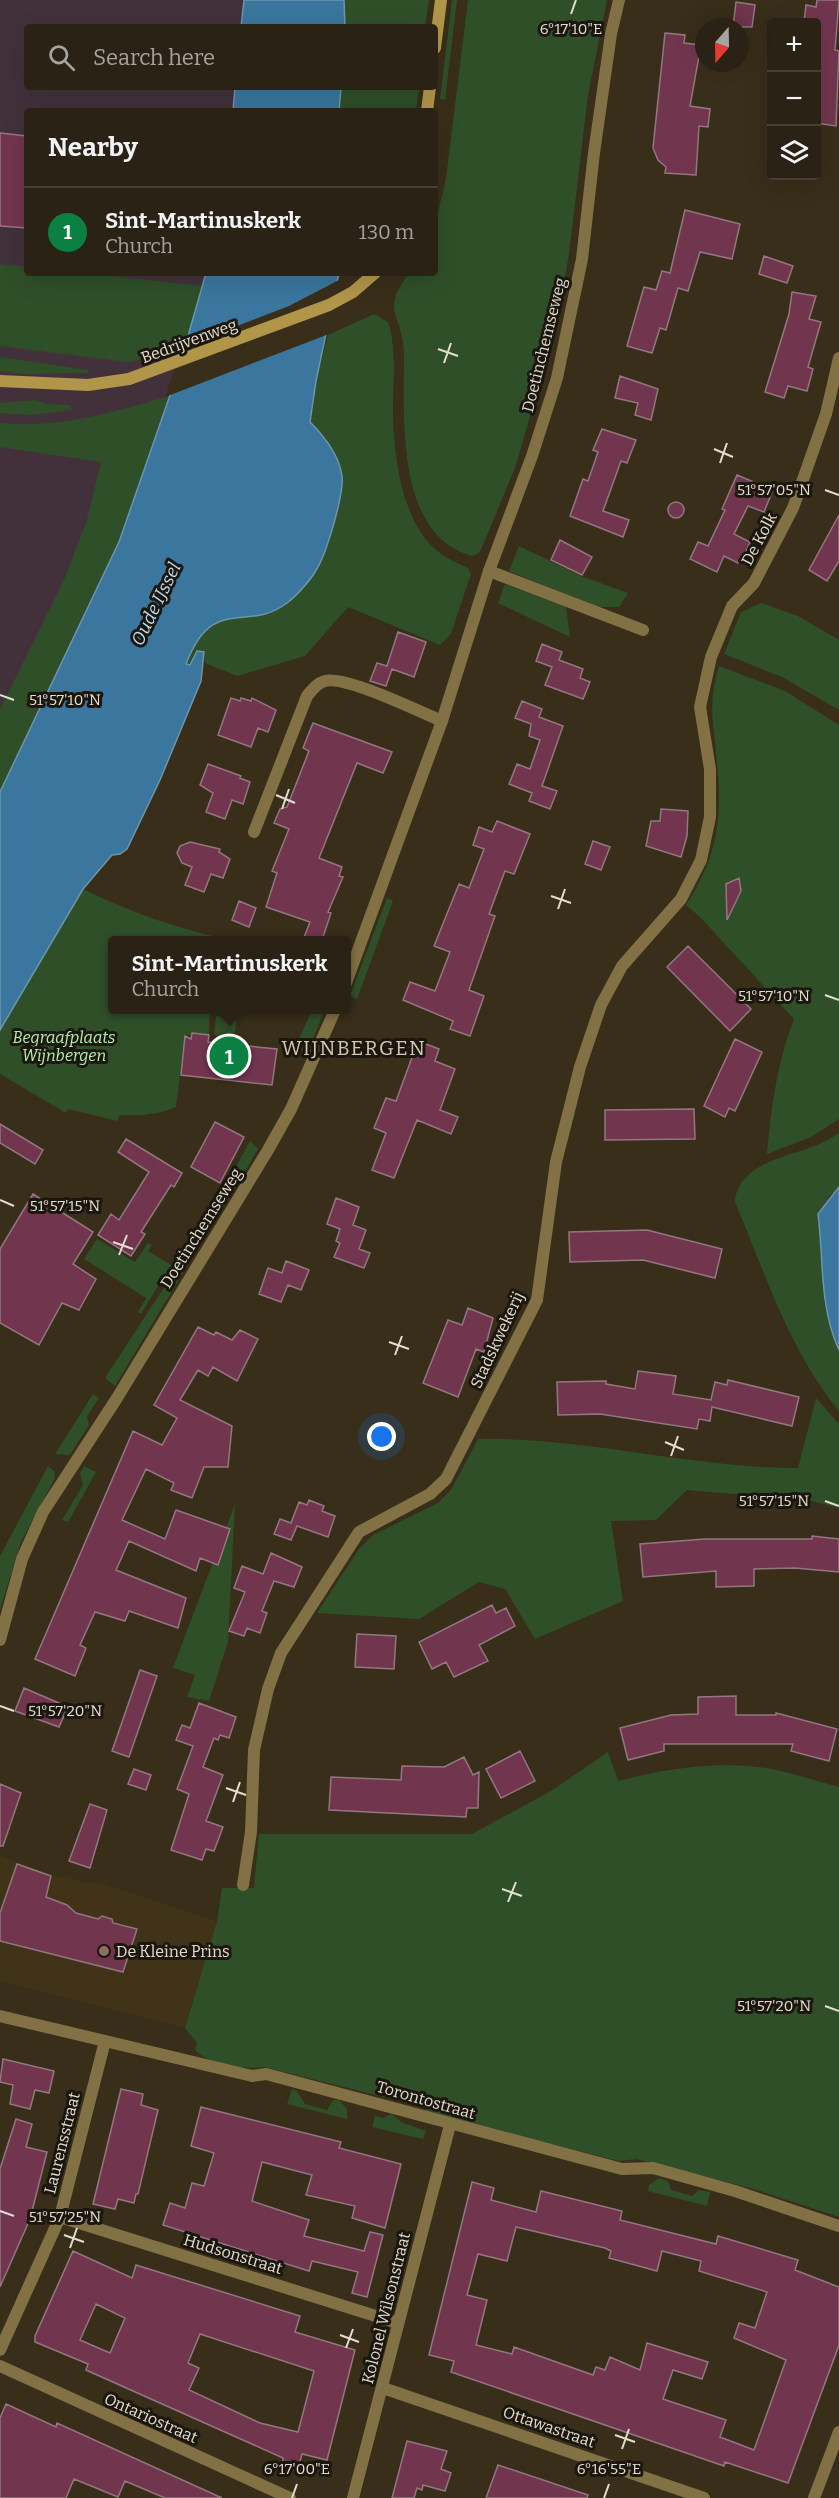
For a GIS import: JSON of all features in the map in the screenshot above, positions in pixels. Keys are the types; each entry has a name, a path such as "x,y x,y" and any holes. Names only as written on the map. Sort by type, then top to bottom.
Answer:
{"main road":[{"path":"438,24 441,0"},
{"path":"427,108 430,90"},
{"name":"Bedrijvenweg","path":"0,381 88,385 129,380 300,317 353,292 372,276"}],"street":[{"name":"Doetinchemseweg","path":"351,969 442,721 489,571 532,456 557,378 582,259 611,34 620,0"},
{"name":"De Kolk","path":"711,657 732,606 754,583 793,508 826,414 839,358"},
{"path":"489,571 643,630"},
{"name":"Stadskwekerij","path":"243,1885 251,1832 254,1750 268,1689 281,1653 359,1532 430,1494 446,1479 537,1300 556,1162 580,1067 601,1005 622,966 681,899 701,860 710,817 710,769 700,707 711,657"},
{"path":"254,832 307,696 316,685 325,681 347,682 442,721"},
{"name":"Doetinchemseweg","path":"0,1640 22,1559 43,1512 80,1456 268,1150 291,1109 333,1014"},
{"name":"Torontostraat","path":"0,2016 252,2076 266,2074 411,2111 427,2119 622,2169 653,2168 735,2191 839,2226"},
{"name":"Laurensstraat","path":"0,2350 60,2217 105,2042"},
{"name":"Kolonel Wilsonstraat","path":"353,2498 450,2125"},
{"name":"Hudsonstraat","path":"60,2217 398,2323"},
{"name":"Ontariostraat","path":"0,2366 290,2498"},
{"name":"Ottawastraat","path":"383,2388 704,2498"},
{"path":"813,2498 839,2432"}],"shaded area":[{"path":"0,0 281,0 286,24 24,24 24,90 294,90 290,108 24,108 24,276 262,276 0,917"},
{"name":"De Kleine Prins","path":"0,1856 63,1878 64,1875 82,1882 100,1883 217,1921 185,2028 0,1981"}],"green space":[{"path":"344,0 429,0 425,24 345,24"},
{"path":"452,0 457,0 445,100 440,99"},
{"path":"468,0 607,0 588,95 569,254 556,327 515,468 480,552 473,556 448,544 429,525 417,500 409,471 405,440 403,340 394,305 395,297 407,276 438,276 438,213 446,178"},
{"path":"341,90 419,90 416,108 339,108"},
{"path":"0,264 24,267 24,276 110,276 203,286 186,345 158,356 128,362 0,346"},
{"path":"374,314 388,322 391,333 394,354 395,445 401,484 407,504 424,537 440,553 468,568 471,574 451,634 440,645 348,607 305,656 237,676 205,663 204,652 128,803 192,650 203,631 230,617 342,477 326,438 310,422 316,381 328,335"},
{"path":"0,357 88,370 88,373 25,374 0,371"},
{"path":"169,396 114,555 0,792 0,709 64,580 87,520 101,462 0,447 0,423 44,424 86,418"},
{"path":"35,400 47,404 70,405 73,410 31,415 0,413 0,403"},
{"path":"519,546 581,576 628,593 619,607 598,607 511,572 509,571"},
{"path":"505,584 566,607 570,637 498,603"},
{"path":"761,603 798,616 839,640 839,710 782,677 724,654 741,612"},
{"path":"719,666 785,691 839,725 839,1119 811,1137 767,1154 776,1085 783,1052 794,1019 700,917 686,905 705,870 718,820 719,783 712,704"},
{"name":"Begraafplaats Wijnbergen","path":"83,889 156,919 215,936 108,936 108,1014 210,1014 209,1035 185,1035 176,1107 148,1114 119,1115 118,1121 68,1109 66,1113 0,1074 0,1030"},
{"path":"387,898 393,901 357,999 351,996"},
{"path":"310,1014 323,1014 308,1050 294,1050"},
{"path":"216,1016 237,1019 234,1038 214,1035"},
{"path":"839,1133 839,1187 828,1198 823,1259 824,1302 831,1332 839,1350 839,1411 821,1387 792,1337 735,1202 738,1189 744,1179 754,1170 821,1143"},
{"path":"250,1141 258,1149 235,1188 225,1187"},
{"path":"97,1239 135,1262 148,1243 152,1245 148,1251 171,1265 141,1314 138,1312 146,1298 84,1259"},
{"path":"180,1263 184,1271 115,1386 105,1378"},
{"path":"93,1394 99,1398 87,1416 89,1425 70,1455 55,1454"},
{"path":"816,1398 839,1424 839,1508 807,1500 687,1490 656,1520 611,1521 623,1601 535,1639 505,1589 479,1582 419,1619 317,1613 359,1549 373,1535 438,1503 451,1490 478,1439 558,1443 718,1463 798,1468"},
{"path":"48,1466 54,1471 55,1478 21,1542 0,1610 0,1556"},
{"path":"84,1466 96,1472 68,1522 62,1520 83,1485 80,1473"},
{"path":"235,1504 228,1642 209,1701 187,1697 195,1675 173,1668"},
{"path":"608,1752 618,1781 675,1769 733,1765 772,1769 839,1787 839,2217 754,2189 636,2159 619,2161 438,2115 427,2111 424,2107 264,2067 247,2068 218,2063 195,2050 197,2043 185,2028 217,1921 222,1888 254,1888 259,1834 472,1834 551,1791"},
{"path":"292,2089 297,2091 305,2104 327,2110 333,2100 339,2100 347,2109 347,2119 287,2104"},
{"path":"392,2114 401,2122 426,2131 423,2139 372,2127 375,2116 382,2118"},
{"path":"659,2178 668,2181 671,2190 692,2196 699,2190 710,2192 707,2206 648,2191 649,2185"}],"water":[{"path":"244,0 344,0 345,24 241,24"},
{"path":"235,90 341,90 339,108 233,108"},
{"name":"Oude IJssel","path":"205,276 338,276 316,381 310,422 330,446 338,460 342,476 340,497 324,553 315,572 287,603 272,612 258,616 231,618 219,622 207,629 196,642 186,664 190,665 197,651 204,652 201,681 160,780 127,849 120,854 112,855 83,889 0,1030 0,792 119,542 176,378"},
{"path":"839,1187 839,1350 825,1300 818,1214"}],"pier":[{"path":"341,279 329,334 165,397 182,347 289,306"}],"building":[{"path":"817,0 839,0 835,50 839,51 836,126 821,124 821,18 804,18 806,5 816,7"},
{"path":"736,2 755,5 752,27 749,27 749,18 734,18"},
{"path":"665,33 685,35 684,43 695,44 696,72 690,106 710,109 708,127 699,126 696,175 665,173 666,167 658,160 653,148"},
{"path":"0,133 24,136 24,228 0,226"},
{"path":"685,210 740,224 732,259 700,252 688,291 678,288 666,330 660,328 652,353 627,346 644,287 656,290 662,271 670,273"},
{"path":"764,256 793,266 787,283 759,274"},
{"path":"792,292 816,296 809,319 821,322 808,367 813,369 807,391 788,386 784,398 765,392 789,314"},
{"path":"620,376 658,389 651,420 635,415 638,403 615,398"},
{"path":"602,429 636,440 627,463 621,461 603,511 629,520 623,537 570,516 583,479 588,481 598,452 593,450"},
{"path":"737,475 773,490 764,512 748,506 734,534 750,542 744,557 741,556 738,563 724,556 717,572 690,559 698,542 708,546 725,510 722,509"},
{"path":"673,502 679,502 684,510 682,516 673,518 668,513 668,507"},
{"path":"839,515 839,561 827,581 809,570"},
{"path":"560,540 592,557 582,575 551,560"},
{"path":"398,632 426,642 414,677 392,669 386,686 370,681 377,663 387,666"},
{"path":"542,644 562,652 559,660 583,669 580,678 590,682 583,699 545,685 552,667 536,661"},
{"path":"231,698 251,701 252,698 276,710 268,732 258,728 251,747 218,735"},
{"path":"522,701 542,709 539,717 563,726 542,786 557,791 550,809 529,801 532,793 509,784 517,764 530,769 540,740 529,736 531,724 515,718"},
{"path":"313,723 392,752 383,773 357,763 319,858 342,867 339,876 343,877 328,912 331,913 323,936 305,936 310,922 266,907 277,873 272,871 289,829 274,823 280,809 287,807 309,751 303,748"},
{"path":"208,764 241,776 240,778 250,782 243,804 232,800 225,819 206,812 213,793 200,785"},
{"path":"661,809 688,811 687,836 681,857 646,846 651,821 660,821"},
{"path":"497,821 530,834 514,874 505,871 489,914 495,916 469,990 484,996 470,1036 450,1029 453,1021 403,1000 410,982 435,991 450,952 434,946 459,884 469,888 484,849 473,845 479,827 492,832"},
{"path":"593,841 610,847 601,870 585,864"},
{"path":"190,842 220,849 219,852 230,859 223,878 211,874 204,892 185,885 192,867 182,863 177,853 180,846"},
{"path":"739,878 741,891 727,920 726,884"},
{"path":"239,901 256,908 249,927 232,920"},
{"path":"688,946 751,1009 730,1031 667,967"},
{"path":"192,1033 209,1035 208,1042 277,1049 272,1085 181,1075 185,1036 191,1039"},
{"path":"735,1039 762,1052 735,1111 729,1108 725,1117 704,1106"},
{"path":"418,1041 439,1049 435,1061 455,1069 440,1110 458,1117 451,1134 417,1120 394,1178 372,1170 386,1133 374,1128 386,1098 396,1101"},
{"path":"694,1109 695,1139 605,1140 605,1110"},
{"path":"215,1122 244,1137 220,1183 191,1167"},
{"path":"0,1124 43,1150 35,1164 0,1143"},
{"path":"126,1139 182,1173 174,1187 171,1185 141,1232 145,1234 131,1256 98,1235 111,1214 119,1220 149,1172 118,1152"},
{"path":"33,1194 93,1232 73,1264 96,1279 79,1310 62,1303 39,1345 0,1323 0,1249"},
{"path":"336,1198 359,1207 353,1225 366,1230 359,1249 370,1253 364,1268 334,1257 340,1243 336,1241 340,1229 327,1224"},
{"path":"647,1230 722,1249 715,1278 643,1260 570,1262 569,1232"},
{"path":"286,1261 309,1270 301,1290 288,1285 281,1302 259,1294 268,1268 282,1273"},
{"path":"468,1308 493,1318 484,1352 476,1349 458,1397 423,1383 448,1320 462,1325"},
{"path":"198,1327 232,1340 240,1330 258,1339 237,1381 213,1367 208,1376 198,1370 180,1400 232,1426 228,1467 204,1467 192,1498 171,1490 174,1483 146,1469 122,1520 165,1539 176,1510 230,1529 218,1565 200,1558 196,1571 129,1541 116,1570 186,1598 178,1628 129,1611 125,1621 95,1612 80,1645 86,1648 75,1676 35,1659 133,1431 162,1445 177,1418 154,1405"},
{"path":"638,1371 676,1376 673,1394 711,1400 715,1382 727,1385 728,1380 799,1397 792,1426 712,1407 710,1421 699,1419 697,1429 600,1414 558,1415 557,1382 606,1381 606,1384 635,1389"},
{"path":"309,1500 324,1506 322,1511 335,1516 328,1537 297,1526 291,1540 274,1534 280,1519 291,1523 299,1502 307,1505"},
{"path":"812,1536 839,1539 839,1572 795,1568 754,1569 754,1586 716,1587 716,1571 643,1577 640,1544 705,1539 812,1539"},
{"path":"271,1553 302,1567 294,1587 274,1581 262,1611 267,1613 260,1633 247,1628 244,1636 229,1631 245,1592 234,1588 242,1566 263,1574"},
{"path":"492,1605 496,1613 506,1608 515,1626 479,1645 488,1661 454,1677 446,1662 432,1669 419,1642"},
{"path":"357,1634 396,1636 394,1669 355,1667"},
{"path":"140,1670 157,1676 129,1757 112,1751"},
{"path":"24,1688 68,1707 59,1727 15,1711"},
{"path":"736,1696 736,1715 776,1715 776,1713 837,1729 829,1761 791,1751 793,1744 664,1744 664,1751 628,1760 620,1728 671,1715 698,1714 698,1697"},
{"path":"199,1703 236,1717 229,1738 220,1735 218,1740 214,1738 203,1767 223,1775 206,1821 223,1827 214,1851 206,1849 202,1860 171,1850 189,1794 177,1789 193,1746 176,1740 182,1725 190,1728"},
{"path":"520,1751 535,1781 501,1798 486,1769"},
{"path":"464,1757 473,1775 479,1772 478,1808 467,1808 466,1817 329,1810 331,1777 401,1780 402,1766 444,1767"},
{"path":"134,1769 151,1775 146,1790 128,1784"},
{"path":"0,1784 21,1793 3,1846 0,1846"},
{"path":"90,1804 107,1810 90,1868 69,1861"},
{"path":"17,1864 51,1876 46,1897 67,1905 76,1913 98,1919 102,1916 112,1919 113,1923 137,1929 123,1972 0,1941 0,1913"},
{"path":"3,2059 54,2071 49,2093 35,2090 30,2109 10,2104 13,2085 0,2082"},
{"path":"121,2089 143,2094 141,2105 158,2110 138,2194 136,2194 134,2203 118,2199 115,2209 93,2204"},
{"path":"201,2107 341,2142 339,2148 401,2164 385,2228 352,2218 355,2206 306,2195 312,2175 262,2162 252,2201 309,2220 304,2236 364,2251 370,2232 383,2235 367,2297 352,2293 358,2272 312,2261 309,2271 163,2225 170,2203 185,2208 192,2183 204,2186 214,2153 191,2146"},
{"path":"16,2119 32,2124 26,2147 47,2152 30,2219 0,2287 0,2169"},
{"path":"472,2182 494,2188 491,2200 536,2212 541,2191 622,2211 620,2220 716,2244 718,2236 798,2260 795,2270 839,2287 839,2345 788,2483 725,2462 724,2466 451,2372 454,2361 429,2355","holes":["516,2227 611,2251 609,2258 657,2271 662,2251 701,2261 699,2271 767,2292 755,2328 739,2323 734,2338 786,2360 754,2450 720,2437 726,2420 663,2399 673,2370 702,2379 708,2362 647,2343 640,2370 610,2357 605,2370 596,2367 593,2375 514,2347 512,2354 476,2345 487,2300 467,2295 478,2254 507,2261"]},
{"path":"73,2251 132,2278 136,2265 300,2316 295,2332 355,2350 327,2460 302,2454 298,2470 282,2469 283,2458 86,2370 88,2364 35,2342 35,2336","holes":["96,2304 125,2318 110,2353 80,2340","200,2334 314,2371 298,2432 260,2423 189,2390 199,2368 188,2363"]},
{"path":"6,2404 56,2427 57,2423 222,2498 165,2498 125,2481 118,2497 74,2479 66,2498 0,2498 0,2418"},
{"path":"407,2441 447,2451 441,2469 451,2473 445,2491 423,2485 422,2490 417,2488 414,2498 392,2498"},
{"path":"498,2465 588,2495 587,2498 486,2498"}],"place":[{"name":"Sint-Martinuskerk","path":"229,1056"},
{"name":"De Kleine Prins","path":"104,1951"}],"district":[{"name":"WIJNBERGEN","path":"354,1048"}]}
